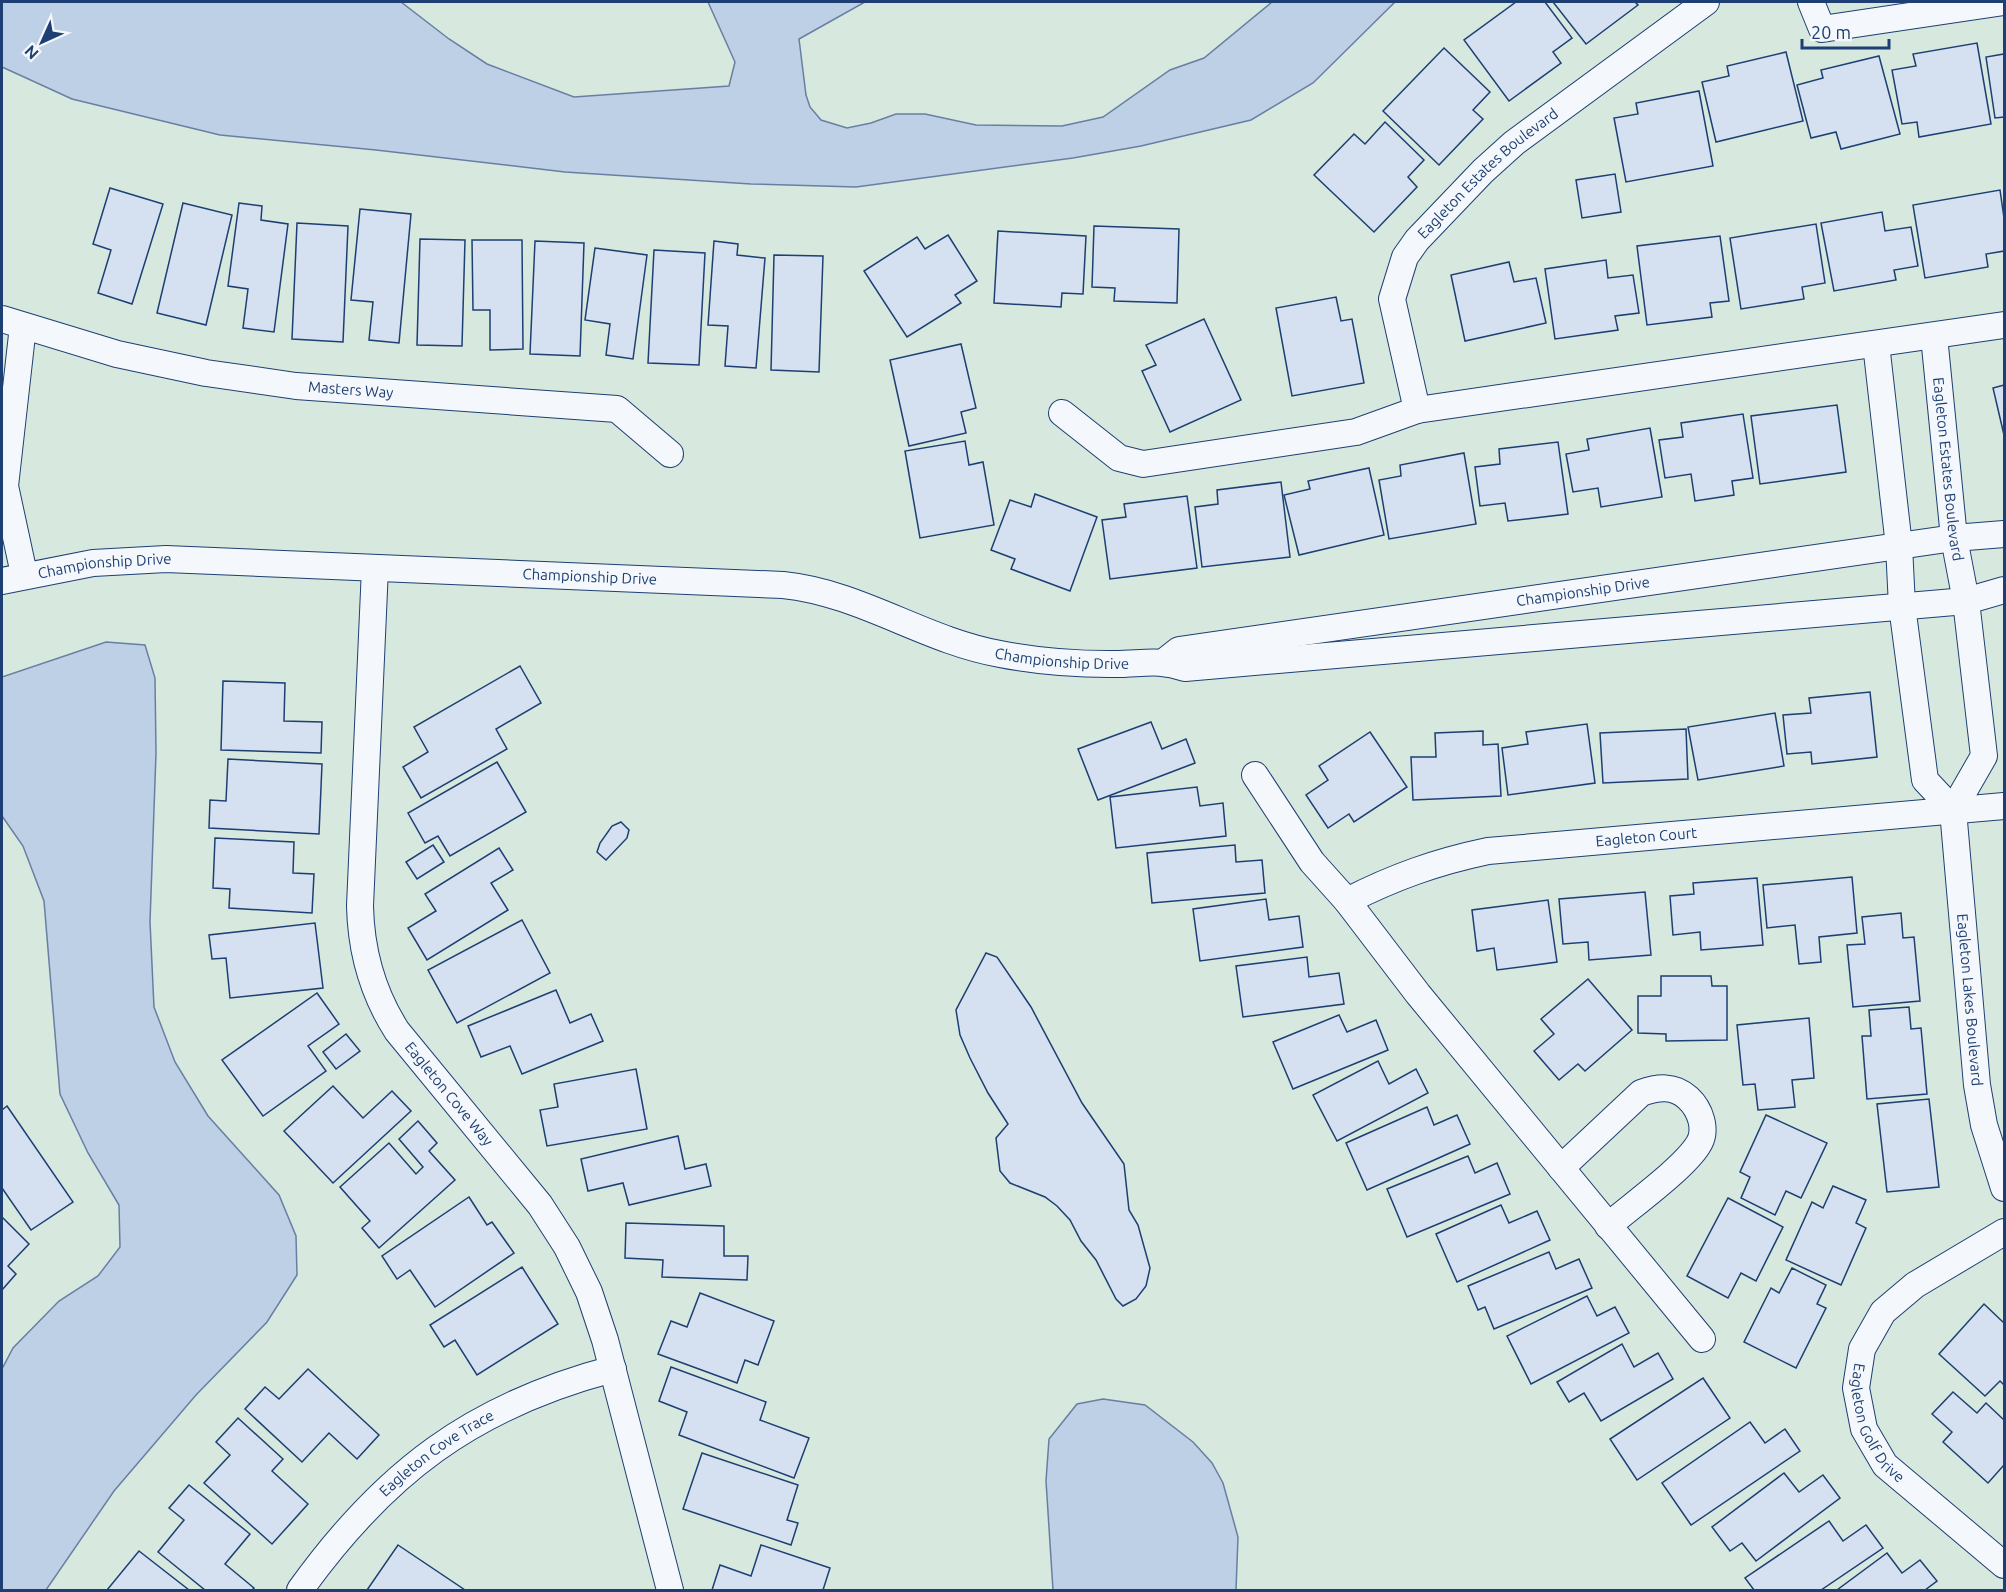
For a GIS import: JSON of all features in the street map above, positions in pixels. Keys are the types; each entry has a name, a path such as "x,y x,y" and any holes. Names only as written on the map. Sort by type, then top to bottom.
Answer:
{"street":[{"name":"Eagleton Estates Boulevard","path":"1417,410 1392,298 1401,267 1417,240 1483,171 1514,143 1706,2"},
{"path":"1811,2 1822,29 2004,2"},
{"name":"Masters Way","path":"13,578 5,486 12,322 117,354 217,375 296,386 617,409 670,454"},
{"path":"1062,413 1119,458 1143,464 1356,432 1417,410 2004,325"},
{"name":"Eagleton Estates Boulevard","path":"1934,336 1954,538 1966,601"},
{"path":"1876,344 1899,546 1902,606 1925,780 1953,810 1984,756 1966,601"},
{"name":"Championship Drive","path":"1165,661 1179,650 1954,538 2004,534"},
{"name":"Championship Drive","path":"13,578 93,563 165,559 807,588 854,600 956,643 998,654 1062,663 1126,664 1165,661 1185,668 1966,601 2004,590"},
{"name":"Eagleton Cove Way","path":"375,568 360,906 360,929 368,969 385,1012 397,1031 540,1205 567,1247 589,1292 613,1369 670,1590"},
{"path":"1255,775 1312,862 1347,900 1418,994 1702,1339"},
{"name":"Eagleton Court","path":"1347,900 1389,880 1437,862 1488,851 2004,806"},
{"name":"Eagleton Lakes Boulevard","path":"1953,810 1977,1085 1984,1125 2004,1188"},
{"path":"1561,1168 1641,1093 1656,1088 1670,1088 1688,1097 1699,1112 1703,1128 1700,1144 1608,1226"},
{"name":"Eagleton Golf Drive","path":"2004,1232 1914,1285 1883,1312 1862,1349 1856,1388 1864,1429 1886,1465 2004,1565"},
{"name":"Eagleton Cove Trace","path":"300,1590 335,1542 372,1502 430,1452 486,1417 525,1398 613,1369"}],"shaded area":[{"path":"2,2 2004,2 2004,1590 2,1590"}],"water":[{"path":"2,2 401,2 449,39 487,64 574,97 729,86 735,62 708,2 865,2 799,39 806,95 810,107 821,120 847,128 896,114 925,114 976,125 1062,126 1103,117 1170,70 1204,58 1272,2 1395,2 1313,83 1251,120 1141,146 1073,158 856,187 751,184 565,172 220,135 72,99 2,67"},
{"path":"106,642 145,645 155,678 156,753 150,922 154,1007 175,1062 208,1116 279,1195 296,1236 297,1275 267,1322 196,1395 114,1491 46,1590 2,1590 2,1369 13,1348 59,1301 98,1276 120,1247 119,1205 88,1153 60,1094 44,901 23,846 2,816 2,677"},
{"path":"1103,1399 1145,1405 1193,1442 1212,1463 1223,1483 1238,1537 1236,1590 1053,1590 1046,1481 1049,1439 1077,1404"}],"building":[{"path":"1516,2 1545,2 1572,38 1553,52 1561,63 1509,101 1464,40"},
{"path":"1553,2 1635,2 1638,5 1586,44"},
{"path":"1977,43 1991,124 1919,137 1917,122 1902,124 1892,70 1916,66 1913,54"},
{"path":"1444,48 1490,92 1473,110 1483,119 1439,165 1383,111"},
{"path":"1786,52 1803,121 1716,142 1702,82 1729,76 1727,66"},
{"path":"2004,54 2004,117 1995,118 1986,57"},
{"path":"1879,56 1900,134 1841,149 1836,132 1811,138 1797,85 1823,78 1821,70"},
{"path":"1699,91 1713,166 1626,182 1614,118 1638,114 1636,103"},
{"path":"1385,122 1424,160 1408,177 1417,187 1374,232 1314,175 1354,134 1365,144"},
{"path":"1615,174 1621,212 1582,218 1576,180"},
{"path":"110,188 163,204 132,304 98,293 111,250 93,244"},
{"path":"2000,190 2004,218 2004,251 1986,254 1988,267 1925,278 1913,205"},
{"path":"183,203 232,215 206,325 157,313"},
{"path":"239,203 262,206 261,220 288,224 274,332 243,328 248,289 228,286"},
{"path":"360,209 411,214 399,343 369,340 373,302 351,300"},
{"path":"1882,212 1885,231 1911,227 1918,266 1894,270 1896,280 1834,291 1821,223"},
{"path":"297,223 348,226 343,342 292,339"},
{"path":"1816,224 1825,283 1802,287 1804,299 1741,309 1730,238"},
{"path":"1094,226 1179,229 1177,303 1114,301 1115,288 1092,287"},
{"path":"998,231 1086,236 1083,294 1062,293 1061,307 994,303"},
{"path":"948,235 977,281 955,295 961,303 907,337 864,271 917,237 925,249"},
{"path":"1720,236 1729,301 1710,303 1712,317 1647,325 1637,246"},
{"path":"420,239 465,240 462,346 417,345"},
{"path":"472,240 522,240 523,349 490,350 490,310 473,310"},
{"path":"535,241 584,243 580,356 530,354"},
{"path":"714,241 738,244 737,255 765,258 756,368 725,366 728,326 708,325"},
{"path":"595,248 647,255 633,359 606,355 610,324 585,320"},
{"path":"654,250 705,253 699,365 648,363"},
{"path":"774,255 823,256 819,372 771,370"},
{"path":"1606,260 1608,278 1633,275 1639,313 1615,316 1618,330 1555,339 1545,269"},
{"path":"1509,262 1514,282 1536,278 1546,323 1465,341 1451,275"},
{"path":"1336,297 1341,321 1352,319 1364,383 1292,396 1276,308"},
{"path":"1204,319 1241,400 1170,432 1142,371 1156,365 1146,345"},
{"path":"961,344 976,408 961,412 966,433 909,446 890,360"},
{"path":"2004,385 2004,435 1993,388"},
{"path":"1837,405 1846,472 1760,484 1751,416"},
{"path":"1743,414 1753,478 1732,481 1734,495 1695,501 1691,474 1665,478 1659,440 1683,437 1681,423"},
{"path":"1650,428 1662,497 1601,507 1598,488 1573,492 1566,454 1589,450 1587,439"},
{"path":"965,441 969,465 983,462 994,525 920,538 905,451"},
{"path":"1558,442 1568,514 1508,521 1505,503 1480,506 1475,467 1500,464 1499,449"},
{"path":"1464,453 1476,524 1389,539 1379,480 1401,476 1400,465"},
{"path":"1369,468 1384,535 1299,555 1284,495 1310,489 1308,481"},
{"path":"1281,482 1290,557 1202,567 1195,507 1218,504 1217,490"},
{"path":"1035,494 1097,517 1070,591 1011,569 1015,559 991,550 1010,500 1031,507"},
{"path":"1187,496 1197,568 1110,579 1102,520 1126,517 1124,504"},
{"path":"520,666 541,703 496,729 507,749 421,798 403,767 428,752 414,727"},
{"path":"223,681 285,683 284,721 322,722 321,753 221,750"},
{"path":"1870,692 1877,757 1812,764 1811,752 1787,754 1783,715 1811,713 1809,698"},
{"path":"1775,713 1784,766 1698,780 1688,727"},
{"path":"1151,722 1162,749 1186,739 1195,763 1098,800 1078,749"},
{"path":"1587,724 1595,783 1508,795 1502,748 1528,744 1526,732"},
{"path":"1686,729 1688,779 1603,783 1600,733"},
{"path":"1483,731 1483,745 1498,744 1501,796 1413,800 1411,757 1436,757 1435,733"},
{"path":"1370,732 1407,787 1354,822 1349,814 1328,828 1306,795 1328,780 1319,766"},
{"path":"228,759 322,764 319,834 209,828 210,800 226,801"},
{"path":"497,762 526,812 450,856 438,836 425,843 408,813"},
{"path":"1197,787 1200,806 1223,803 1226,836 1116,848 1110,797"},
{"path":"621,822 629,830 627,838 606,860 597,852 600,843 612,826"},
{"path":"215,838 294,842 293,873 314,874 312,913 229,908 230,889 213,888"},
{"path":"433,845 444,862 417,879 406,862"},
{"path":"1235,845 1236,862 1262,860 1265,893 1152,903 1147,853"},
{"path":"499,848 513,870 491,883 508,910 427,960 408,928 436,911 425,894"},
{"path":"1852,877 1857,933 1819,937 1821,962 1799,964 1795,925 1767,928 1763,885"},
{"path":"1757,878 1763,945 1701,950 1700,932 1673,935 1670,896 1694,894 1693,883"},
{"path":"1645,892 1651,955 1589,960 1588,942 1563,944 1559,899"},
{"path":"1266,899 1269,920 1299,916 1303,947 1200,961 1193,909"},
{"path":"1548,900 1557,962 1497,970 1494,948 1477,951 1472,910"},
{"path":"1901,913 1903,938 1914,937 1920,1001 1853,1007 1847,945 1865,944 1862,917"},
{"path":"522,920 550,973 457,1023 428,970"},
{"path":"315,923 323,988 230,998 226,958 212,959 209,935"},
{"path":"986,953 997,957 1031,1007 1082,1103 1124,1164 1129,1210 1138,1225 1150,1268 1146,1286 1136,1299 1123,1306 1116,1299 1096,1260 1081,1241 1070,1220 1045,1197 1010,1183 1000,1171 996,1138 1008,1124 988,1093 970,1058 960,1035 956,1010"},
{"path":"1307,957 1309,977 1339,973 1344,1004 1243,1017 1236,966"},
{"path":"1661,976 1711,976 1712,986 1727,986 1727,1040 1666,1041 1666,1034 1638,1033 1638,996 1661,996"},
{"path":"1588,979 1632,1030 1585,1071 1578,1064 1559,1080 1534,1051 1554,1034 1541,1019"},
{"path":"556,990 570,1023 591,1014 603,1041 522,1074 510,1046 481,1057 468,1026"},
{"path":"317,993 339,1024 308,1046 326,1071 263,1116 222,1060"},
{"path":"1909,1007 1911,1029 1921,1028 1927,1094 1867,1099 1862,1036 1871,1036 1869,1010"},
{"path":"1339,1015 1347,1032 1376,1020 1388,1050 1293,1089 1273,1042"},
{"path":"1809,1018 1814,1078 1792,1080 1795,1107 1758,1110 1755,1084 1743,1085 1737,1025"},
{"path":"346,1034 360,1051 336,1069 323,1052"},
{"path":"1378,1061 1389,1084 1416,1069 1428,1093 1337,1141 1313,1095"},
{"path":"636,1069 647,1129 547,1146 540,1110 558,1107 554,1084"},
{"path":"333,1086 363,1118 392,1091 411,1111 333,1183 284,1131"},
{"path":"1929,1099 1939,1187 1887,1192 1877,1104"},
{"path":"7,1106 73,1202 31,1230 2,1188 2,1110"},
{"path":"1427,1107 1434,1125 1457,1115 1470,1144 1367,1190 1346,1143"},
{"path":"1766,1115 1827,1143 1801,1198 1786,1191 1775,1215 1741,1198 1750,1177 1740,1172"},
{"path":"418,1121 437,1143 429,1151 455,1180 379,1248 362,1228 370,1221 340,1187 389,1143 416,1174 423,1167 399,1139"},
{"path":"678,1136 685,1169 706,1164 711,1186 629,1205 623,1183 588,1191 581,1159"},
{"path":"1468,1156 1475,1173 1497,1163 1510,1194 1407,1237 1387,1189"},
{"path":"1833,1186 1866,1200 1856,1223 1866,1228 1841,1285 1786,1260 1812,1202 1823,1208"},
{"path":"469,1197 487,1225 492,1222 514,1253 435,1307 410,1270 397,1279 382,1256"},
{"path":"1728,1198 1783,1227 1756,1281 1741,1273 1728,1298 1687,1276"},
{"path":"1501,1205 1509,1223 1537,1211 1550,1240 1457,1282 1436,1234"},
{"path":"2,1217 29,1244 8,1266 16,1274 2,1290"},
{"path":"626,1223 724,1226 724,1256 748,1256 747,1280 662,1277 663,1260 625,1258"},
{"path":"1549,1252 1556,1269 1579,1259 1592,1288 1494,1329 1485,1307 1478,1310 1468,1286"},
{"path":"522,1267 558,1324 477,1375 455,1340 444,1347 430,1325"},
{"path":"1792,1268 1826,1285 1817,1304 1826,1308 1796,1368 1744,1342 1771,1288 1779,1293"},
{"path":"700,1293 774,1321 758,1365 745,1360 737,1383 658,1354 671,1321 687,1327"},
{"path":"1587,1296 1597,1316 1615,1307 1629,1333 1531,1384 1507,1336"},
{"path":"1984,1304 2004,1323 2004,1385 2000,1381 1985,1396 1939,1354"},
{"path":"1622,1344 1634,1367 1658,1353 1673,1379 1601,1421 1584,1393 1569,1402 1557,1382"},
{"path":"671,1367 766,1402 760,1420 809,1438 794,1478 679,1435 687,1412 659,1401"},
{"path":"308,1369 379,1435 357,1459 329,1433 302,1462 245,1409 265,1387 279,1399"},
{"path":"1703,1378 1730,1418 1637,1480 1610,1439"},
{"path":"1953,1392 1977,1413 1986,1403 2004,1420 2004,1465 1988,1483 1943,1442 1952,1432 1932,1414"},
{"path":"238,1418 283,1459 272,1471 308,1504 272,1544 204,1483 230,1455 216,1442"},
{"path":"1750,1422 1765,1443 1785,1429 1800,1451 1691,1525 1662,1483"},
{"path":"702,1453 798,1485 787,1520 798,1523 791,1545 683,1509"},
{"path":"1784,1473 1799,1492 1823,1475 1840,1498 1756,1561 1742,1543 1730,1551 1712,1527"},
{"path":"189,1485 250,1534 225,1564 254,1588 252,1590 205,1590 158,1552 184,1520 169,1508"},
{"path":"1829,1521 1843,1541 1866,1525 1883,1548 1821,1590 1754,1590 1745,1578"},
{"path":"398,1545 465,1590 367,1590"},
{"path":"761,1545 830,1568 823,1590 712,1590 720,1565 751,1576"},
{"path":"139,1551 189,1590 107,1590"},
{"path":"1887,1553 1902,1573 1920,1560 1937,1581 1925,1590 1837,1590"}]}
